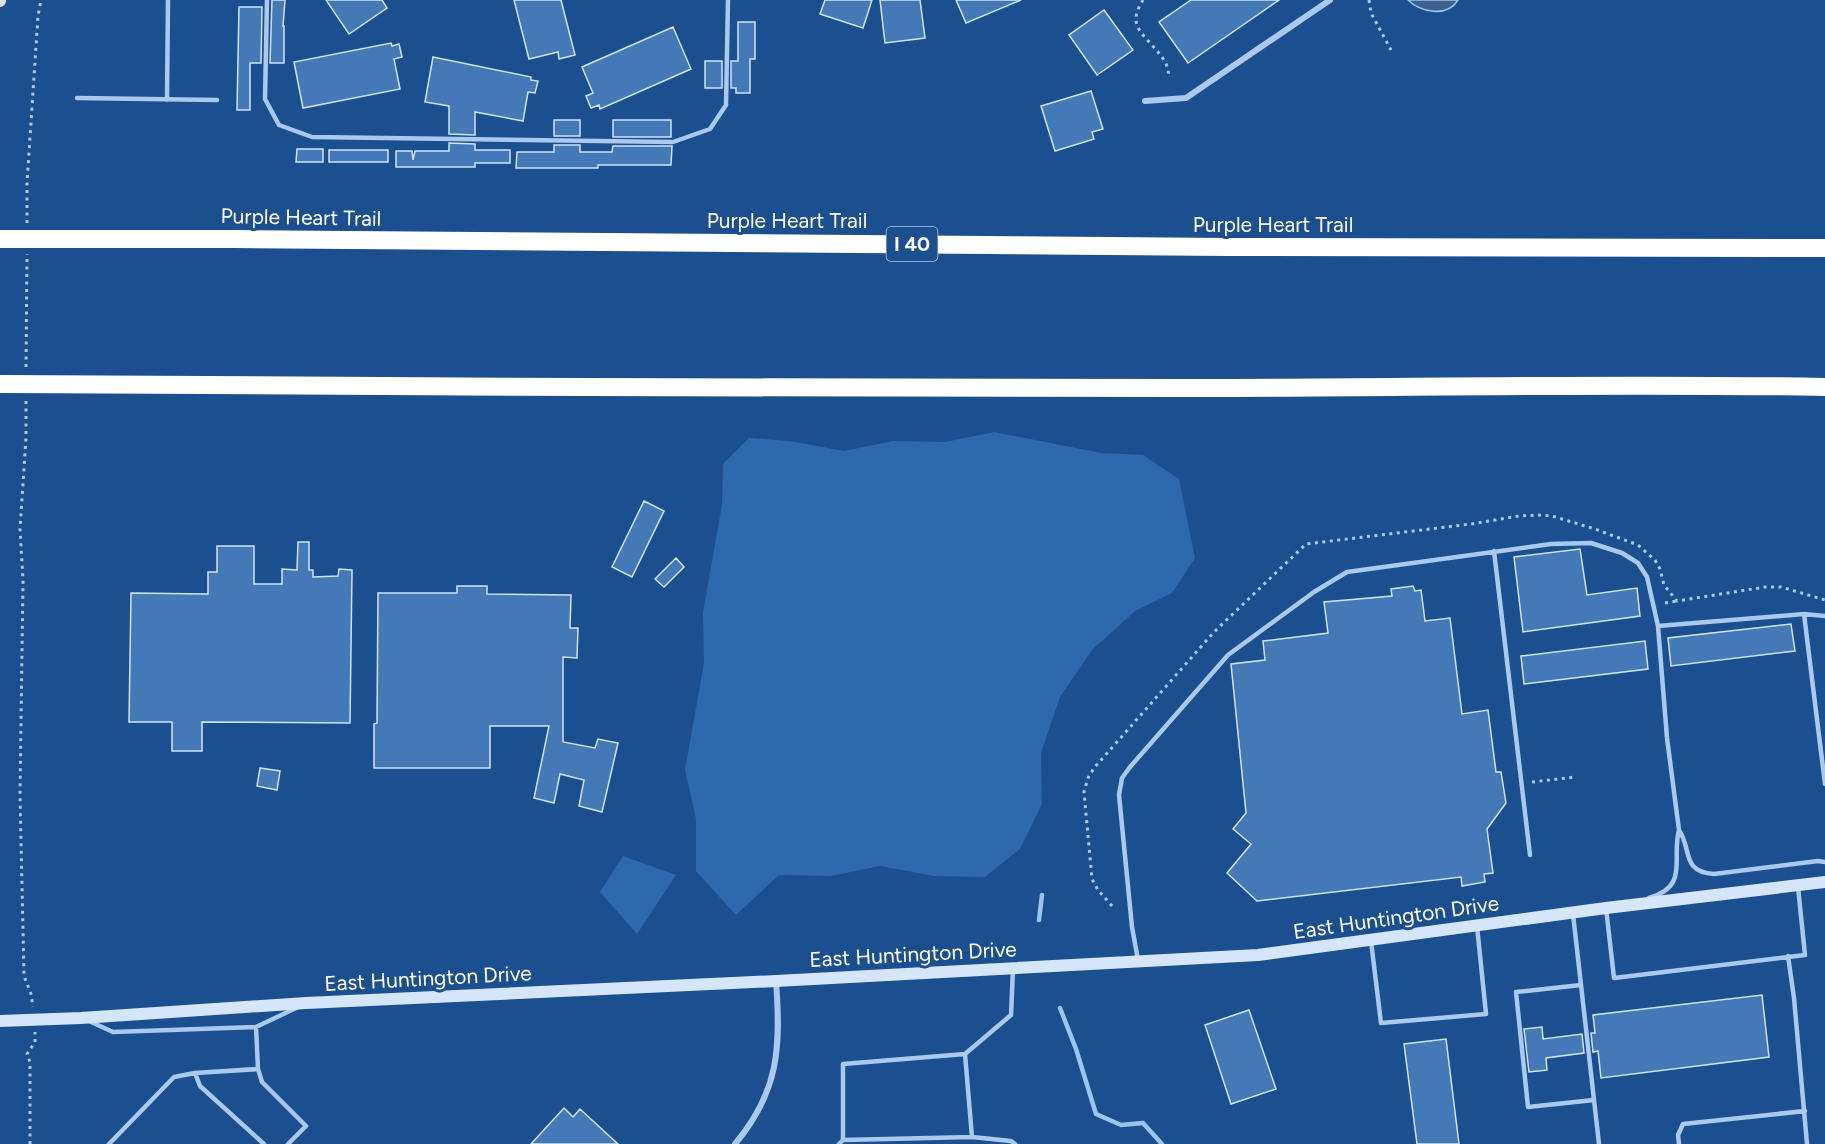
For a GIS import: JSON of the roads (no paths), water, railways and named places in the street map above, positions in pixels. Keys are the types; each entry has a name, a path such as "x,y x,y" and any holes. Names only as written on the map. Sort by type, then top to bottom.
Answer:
{"highway":[{"name":"Purple Heart Trail","path":"0,239 1240,247 1825,248"},
{"path":"0,384 401,387 1057,388 1717,385 1825,387"}],"street":[{"path":"1145,101 1186,98 1330,0"},
{"name":"East Huntington Drive","path":"0,1021 306,1003 1138,963 1258,955 1605,908 1825,882"},
{"path":"735,1144 750,1126 768,1091 777,1056 776,981"}],"lane":[{"path":"166,100 168,0"},
{"path":"267,0 265,99 279,125 312,137 673,141 710,129 726,105 728,0"},
{"path":"77,98 217,100"},
{"path":"1138,963 1132,927 1119,795 1122,778 1228,655 1314,592 1347,572 1551,544 1591,543 1622,553 1638,563 1647,577 1658,626 1667,738 1679,830 1684,838 1691,864 1704,873 1714,874 1825,862"},
{"path":"1494,551 1530,855"},
{"path":"1658,626 1804,614 1825,616"},
{"path":"1804,614 1825,784"},
{"path":"1679,830 1676,839 1678,871 1669,887 1655,896 1605,908 1614,978 1805,955 1797,886"},
{"path":"1573,913 1599,1144"},
{"path":"1371,941 1381,1023 1486,1014 1477,926"},
{"path":"1788,956 1807,1144"},
{"path":"1013,968 1011,1015 965,1054 843,1064 841,1142 972,1137 1011,1141 1015,1144"},
{"path":"1581,985 1516,992 1528,1107 1594,1100"},
{"path":"81,1018 113,1032 256,1027 306,1003"},
{"path":"256,1027 258,1069 262,1082 306,1126 288,1144"},
{"path":"965,1054 972,1137"},
{"path":"109,1144 174,1077 195,1073 258,1069"},
{"path":"195,1073 200,1086 264,1144"},
{"path":"1679,1144 1678,1135 1683,1124 1805,1111"}],"waterway":[{"path":"1039,920 1042,895"},
{"path":"1060,1008 1076,1049 1096,1114 1121,1125 1143,1123 1162,1144"}]}
